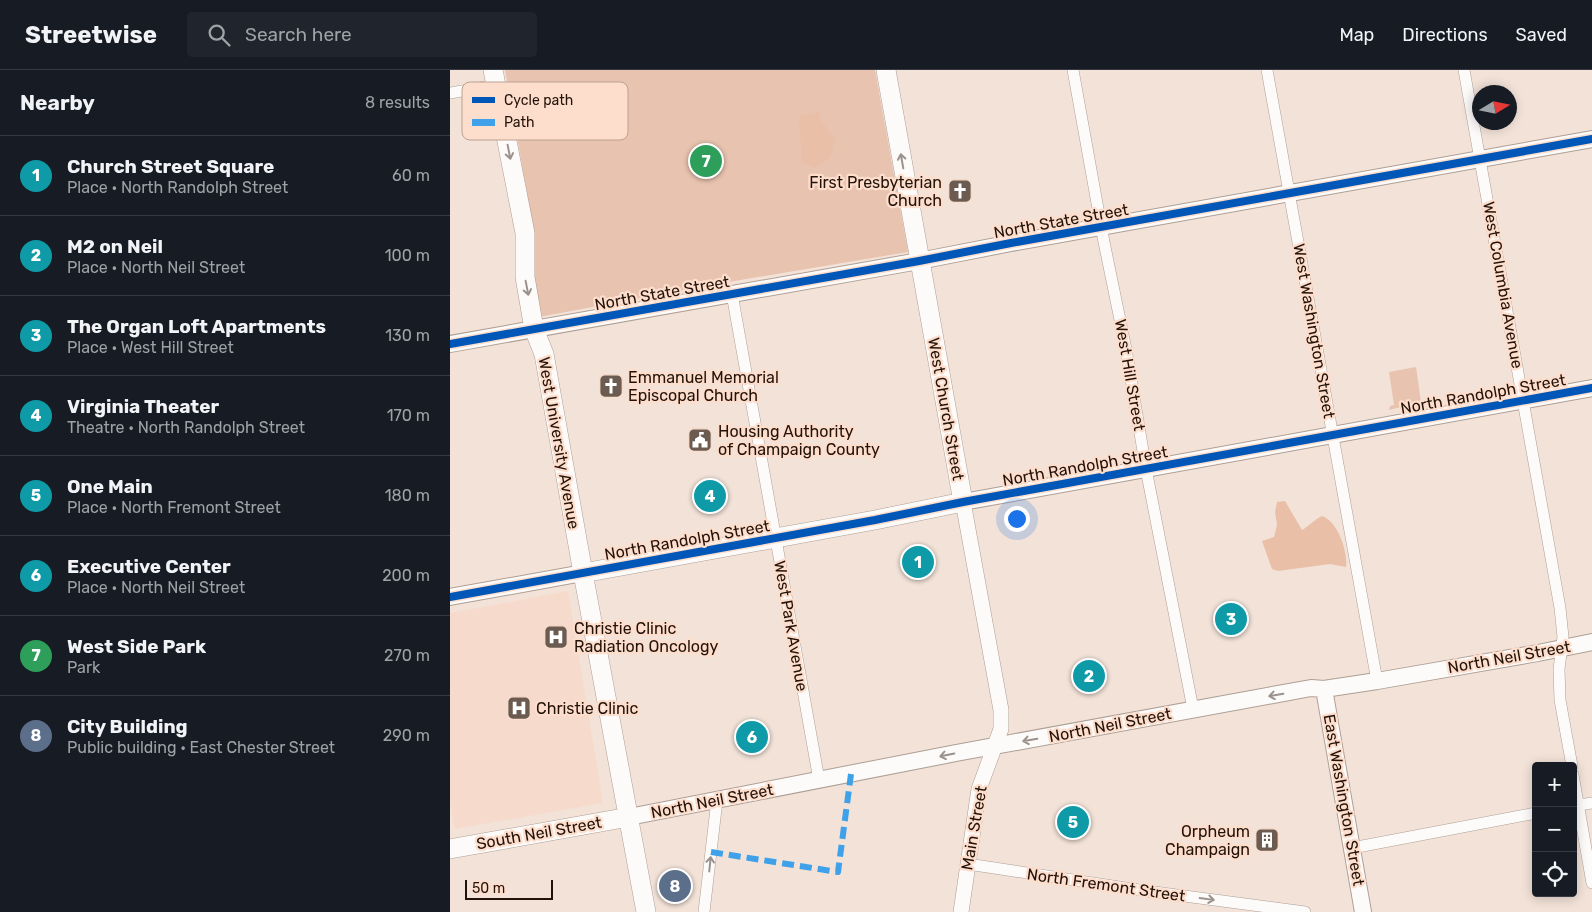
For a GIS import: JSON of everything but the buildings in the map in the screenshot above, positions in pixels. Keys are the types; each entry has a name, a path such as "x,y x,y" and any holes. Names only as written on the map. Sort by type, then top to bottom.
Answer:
{"main road":[{"name":"West Church Street","path":"886,70 963,502"},
{"name":"North State Street","path":"450,344 1592,139"},
{"name":"West University Avenue","path":"507,140 525,232 524,277 534,329 544,354 646,912"},
{"name":"North Randolph Street","path":"583,573 1592,388"},
{"path":"450,597 583,573"},
{"name":"North Neil Street","path":"629,817 1193,709 1311,688 1324,689 1376,681 1534,654 1592,642"},
{"name":"East Washington Street","path":"1324,689 1363,912"},
{"name":"South Neil Street","path":"450,849 629,817"}],"street":[{"name":"West Hill Street","path":"1073,70 1126,349 1146,469 1193,709"},
{"name":"West Washington Street","path":"1267,70 1376,681"},
{"name":"West Columbia Avenue","path":"1464,70 1560,608 1563,637 1559,669 1560,700 1571,762"},
{"path":"480,82 494,77"},
{"path":"450,93 462,89"},
{"name":"West Park Avenue","path":"732,294 819,780"},
{"name":"West Church Street","path":"963,502 1001,710 1001,729 995,746"},
{"name":"Main Street","path":"961,912 979,789 995,746"},
{"path":"704,912 717,800"},
{"path":"1577,806 1592,803"},
{"path":"1576,807 1592,883"},
{"path":"1352,848 1532,814"},
{"name":"North Fremont Street","path":"968,864 1139,890 1304,912"}],"shaded area":[{"path":"505,70 875,70 908,252 711,285 539,317 534,277 533,226 518,140 628,140 628,82 507,82"},
{"path":"819,112 821,121 835,140 830,157 815,168 802,163 799,116"},
{"path":"1416,367 1421,402 1389,410 1390,406 1394,405 1389,372"},
{"path":"1285,501 1302,530 1322,516 1333,524 1344,546 1346,567 1330,564 1278,571 1272,569 1262,541 1274,537 1277,525 1275,512 1277,502"},
{"name":"Christie Clinic","path":"568,591 603,803 455,829 450,803 450,613"}],"marked path":[{"path":"711,852 838,872 851,774"}],"cycle path":[{"path":"450,344 1592,139"},
{"path":"450,597 1592,388"}],"place":[{"name":"West Side Park","path":"706,161"},
{"name":"First Presbyterian Church","path":"960,191"},
{"name":"Emmanuel Memorial Episcopal Church","path":"611,386"},
{"name":"Housing Authority of Champaign County","path":"700,440"},
{"name":"Virginia Theater","path":"710,496"},
{"name":"Church Street Square","path":"918,562"},
{"name":"The Organ Loft Apartments","path":"1231,619"},
{"name":"Christie Clinic Radiation Oncology","path":"556,637"},
{"name":"M2 on Neil","path":"1089,676"},
{"name":"Christie Clinic","path":"519,708"},
{"name":"Executive Center","path":"752,737"},
{"name":"One Main","path":"1073,822"},
{"name":"Orpheum Champaign","path":"1267,840"},
{"name":"City Building","path":"675,886"}]}
